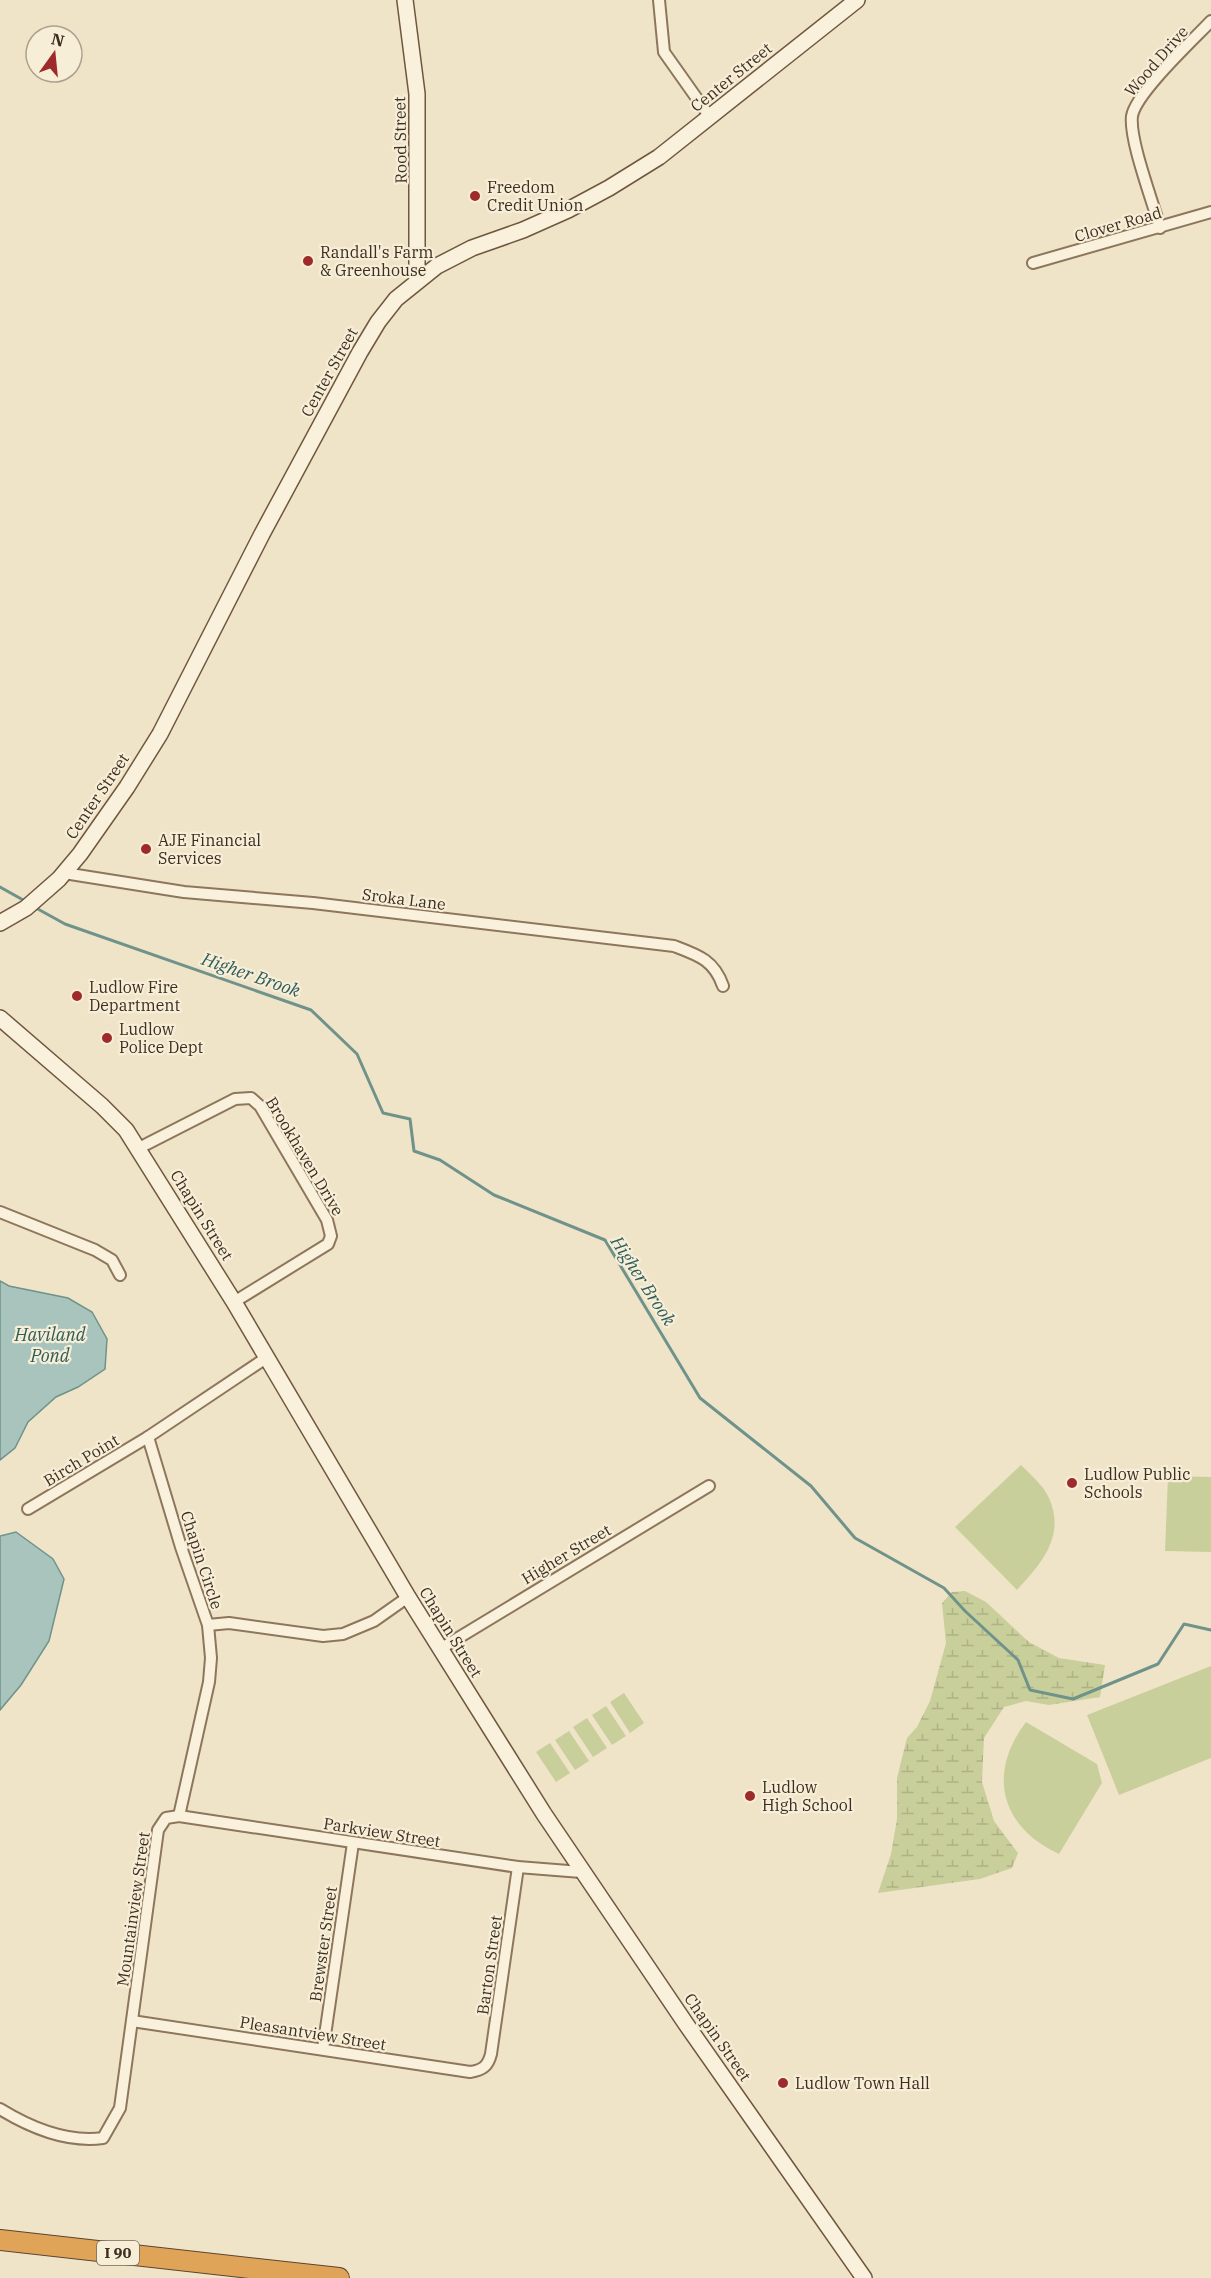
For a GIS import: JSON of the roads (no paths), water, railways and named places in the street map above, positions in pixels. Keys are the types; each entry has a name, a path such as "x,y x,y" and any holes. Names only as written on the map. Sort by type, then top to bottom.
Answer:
{"highway":[{"path":"0,2226 236,2266"},
{"name":"I 90","path":"0,2240 339,2278"}],"main road":[{"name":"Rood Street","path":"405,0 417,94 417,281"},
{"name":"Center Street","path":"0,922 26,908 64,873 109,813 160,734 259,540 371,333 396,299 430,270 472,248 523,230 609,188 659,157 857,0"},
{"name":"Chapin Street","path":"0,1018 114,1117 138,1148 234,1302 408,1598 581,1872 864,2278"}],"street":[{"path":"659,0 664,52 710,117"},
{"name":"Wood Drive","path":"1161,228 1134,139 1133,114 1146,91 1211,21"},
{"name":"Clover Road","path":"1033,263 1211,212"},
{"name":"Sroka Lane","path":"64,873 178,891 313,903 674,946 708,961 718,972 723,986"},
{"name":"Brookhaven Drive","path":"138,1148 238,1098 250,1098 261,1108 327,1220 332,1236 328,1244 234,1302"},
{"path":"0,1212 95,1250 112,1260 120,1275"},
{"path":"148,1437 266,1358"},
{"name":"Birch Point","path":"28,1509 148,1437"},
{"name":"Chapin Circle","path":"148,1437 181,1547 208,1625 229,1623 323,1636 343,1634 374,1621 408,1598"},
{"name":"Higher Street","path":"440,1649 709,1486"},
{"path":"179,1816 209,1683 211,1658 208,1625"},
{"name":"Parkview Street","path":"179,1816 518,1867 581,1872"},
{"name":"Mountainview Street","path":"0,2109 27,2125 72,2139 103,2138 112,2124 120,2106 158,1830 166,1818 179,1816"},
{"name":"Brewster Street","path":"323,2049 353,1843"},
{"name":"Barton Street","path":"487,2065 491,2054 518,1867"},
{"name":"Pleasantview Street","path":"132,2021 470,2072 487,2065"}],"water":[{"name":"Haviland Pond","path":"0,1281 9,1286 68,1298 92,1312 107,1339 105,1369 78,1387 56,1397 28,1422 15,1448 0,1460"},
{"path":"16,1532 53,1559 64,1579 49,1641 21,1685 0,1710 0,1536"}],"waterway":[{"name":"Higher Brook","path":"0,887 25,901"},
{"name":"Higher Brook","path":"36,908 65,924 311,1010 357,1054 383,1113 410,1119 414,1151 440,1160 494,1195 605,1240 700,1398 811,1486 855,1538 944,1588 965,1611 1018,1660 1030,1690 1073,1699 1158,1664 1184,1624 1211,1630"}],"place":[{"name":"Freedom Credit Union","path":"475,196"},
{"name":"Randall's Farm & Greenhouse","path":"308,261"},
{"name":"AJE Financial Services","path":"146,849"},
{"name":"Ludlow Fire Department","path":"77,996"},
{"name":"Ludlow Police Dept","path":"107,1038"},
{"name":"Ludlow Public Schools","path":"1072,1483"},
{"name":"Ludlow High School","path":"750,1796"},
{"name":"Ludlow Town Hall","path":"783,2083"}]}
